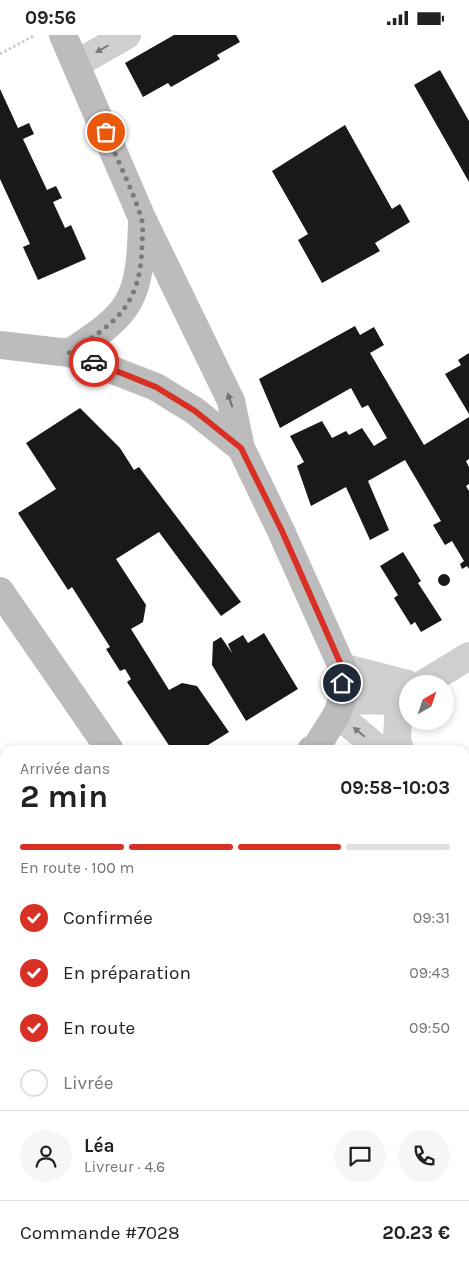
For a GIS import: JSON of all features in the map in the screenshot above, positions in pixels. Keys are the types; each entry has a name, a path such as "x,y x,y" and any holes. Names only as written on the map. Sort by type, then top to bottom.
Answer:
{"main road":[{"path":"64,35 142,219 231,401 241,448 282,531 342,667 340,707 318,745"},
{"path":"69,353 102,332 122,313 132,297 136,288 141,261 142,219"},
{"path":"0,345 69,353 156,387 195,411 241,448"},
{"path":"0,591 107,745"}],"street":[{"path":"76,63 127,35"},
{"path":"438,675 469,656"},
{"path":"342,667 399,691"},
{"path":"340,707 399,694"},
{"path":"340,707 375,745"},
{"path":"399,728 397,739 399,745"}],"path":[{"path":"0,54 35,35"}],"building":[{"path":"174,35 236,35 240,42 217,55 220,59 171,87 168,83 143,97 125,63"},
{"path":"440,70 469,121 469,182 414,85"},
{"path":"0,89 18,128 29,123 34,134 23,139 47,190 56,186 62,198 53,202 65,228 71,225 86,259 38,280 23,247 30,244 0,179"},
{"path":"345,125 392,209 400,204 410,222 375,243 380,251 322,283 298,240 308,234 272,171"},
{"path":"355,326 360,335 374,327 384,345 370,353 424,445 469,417 469,459 466,461 469,467 469,484 466,486 469,491 469,569 467,566 462,569 460,564 464,561 452,541 445,545 433,525 441,521 405,460 368,481 389,530 370,540 346,487 311,506 297,466 304,462 290,436 322,421 332,438 346,431 349,435 362,428 374,446 387,438 368,405 362,408 351,388 280,428 259,379"},
{"path":"469,353 469,414 445,374 461,365 458,360"},
{"path":"80,408 120,448 134,470 139,467 241,602 221,616 159,532 116,559 146,605 143,622 131,629 169,690 182,683 197,686 229,732 208,745 169,745 127,682 131,679 125,669 120,671 106,649 110,647 72,587 68,590 18,513 56,489 26,443"},
{"path":"403,552 421,581 418,583 442,620 421,632 415,622 411,625 394,598 398,595 380,566"},
{"path":"444,574 450,580 444,586 438,580"},
{"path":"264,633 298,689 246,721 212,665 213,642 221,637 232,653 228,644 243,635 248,643"}],"way so far":[{"path":"94,362 69,353 102,332 122,313 136,288 141,261 142,219 106,132"}],"route":[{"path":"94,362 156,387 195,411 241,448 282,531 342,667 342,683"}]}
